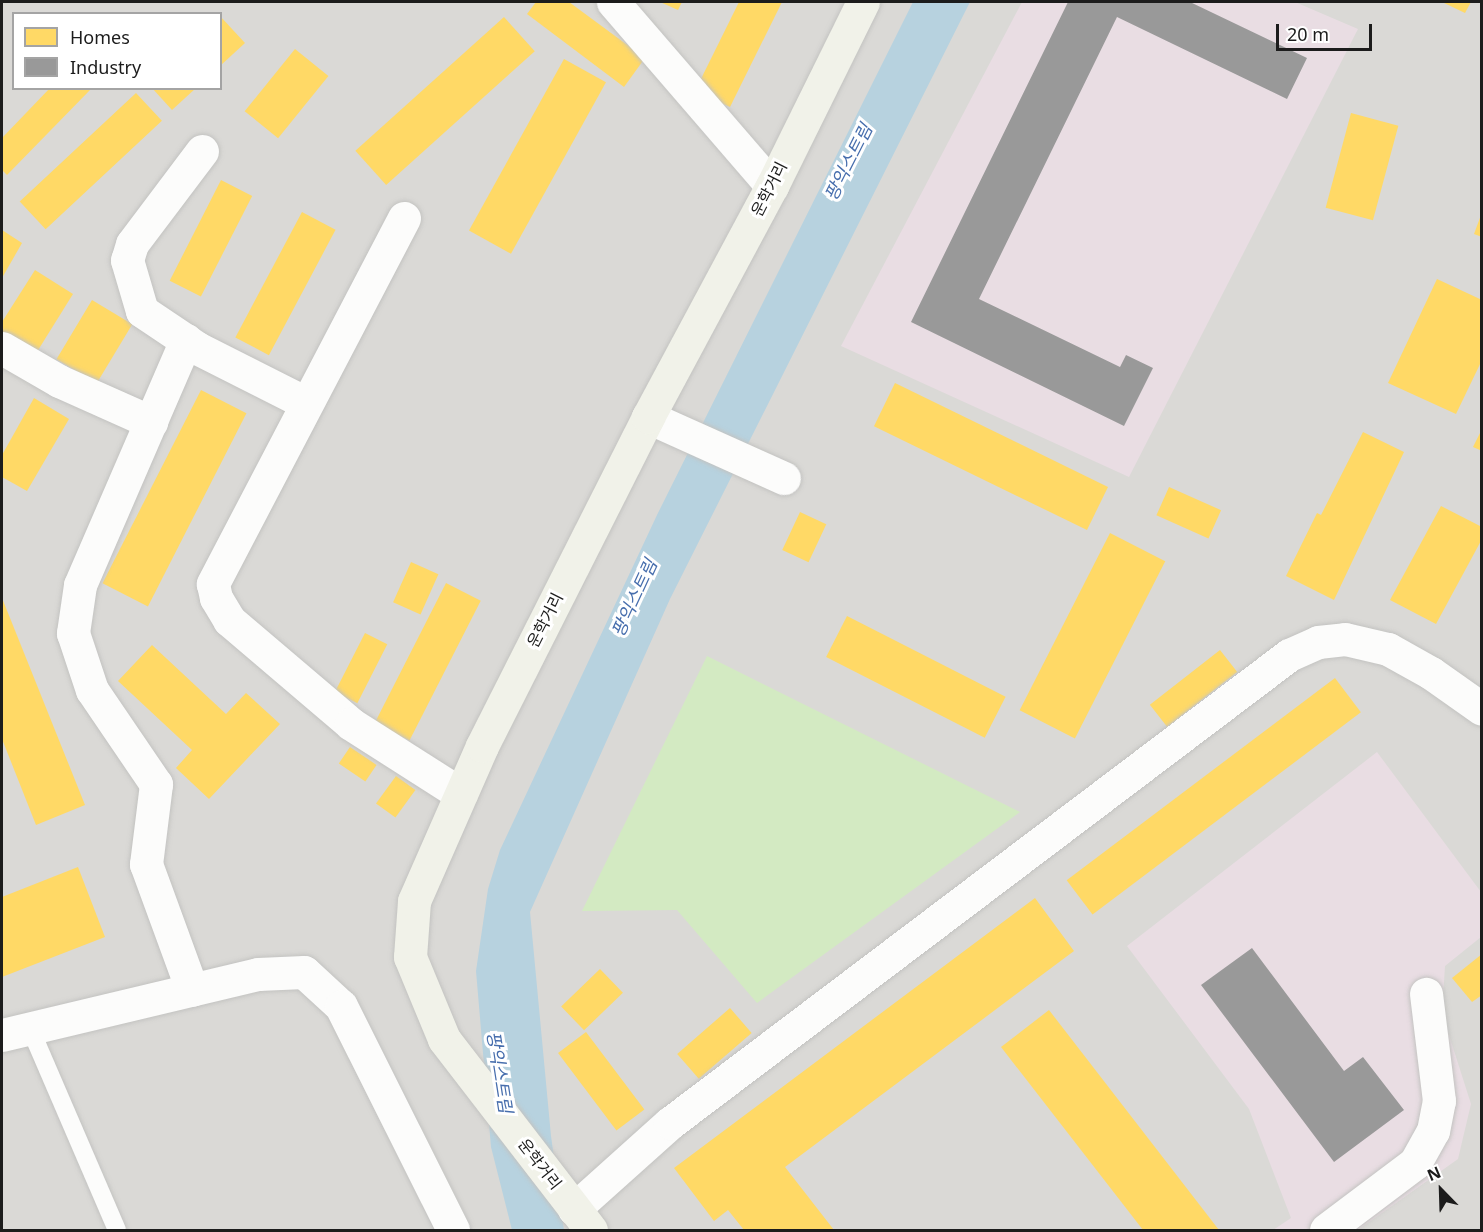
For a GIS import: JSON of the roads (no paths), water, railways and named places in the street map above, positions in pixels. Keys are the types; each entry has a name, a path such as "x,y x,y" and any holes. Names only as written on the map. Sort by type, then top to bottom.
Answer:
{"main road":[{"name":"운학거리","path":"575,1211 444,1039 410,957 414,901 482,746 648,417 772,186 863,2"}],"street":[{"path":"614,2 772,186"},
{"path":"202,151 132,244 127,260 142,311 186,340 306,403"},
{"path":"404,218 213,584 216,598 229,620 351,724 461,794"},
{"path":"186,340 80,585 73,633 92,690 156,784 146,864 192,990"},
{"path":"2,348 59,381 151,422"},
{"path":"648,417 773,473"},
{"path":"575,1211 670,1123 1290,655 1318,642 1345,639 1388,649 1431,673 1482,709"},
{"path":"16,1032 258,974 304,972 341,1006 453,1230"},
{"path":"1326,1230 1414,1163 1433,1131 1438,1101 1426,994"}],"lane":[{"path":"16,1032 117,1230"}],"water":[{"name":"팡익스트림","path":"913,2 970,2 670,599 530,912 551,1136 564,1230 512,1230 491,1147 476,971 488,889 500,850 657,515"}]}
